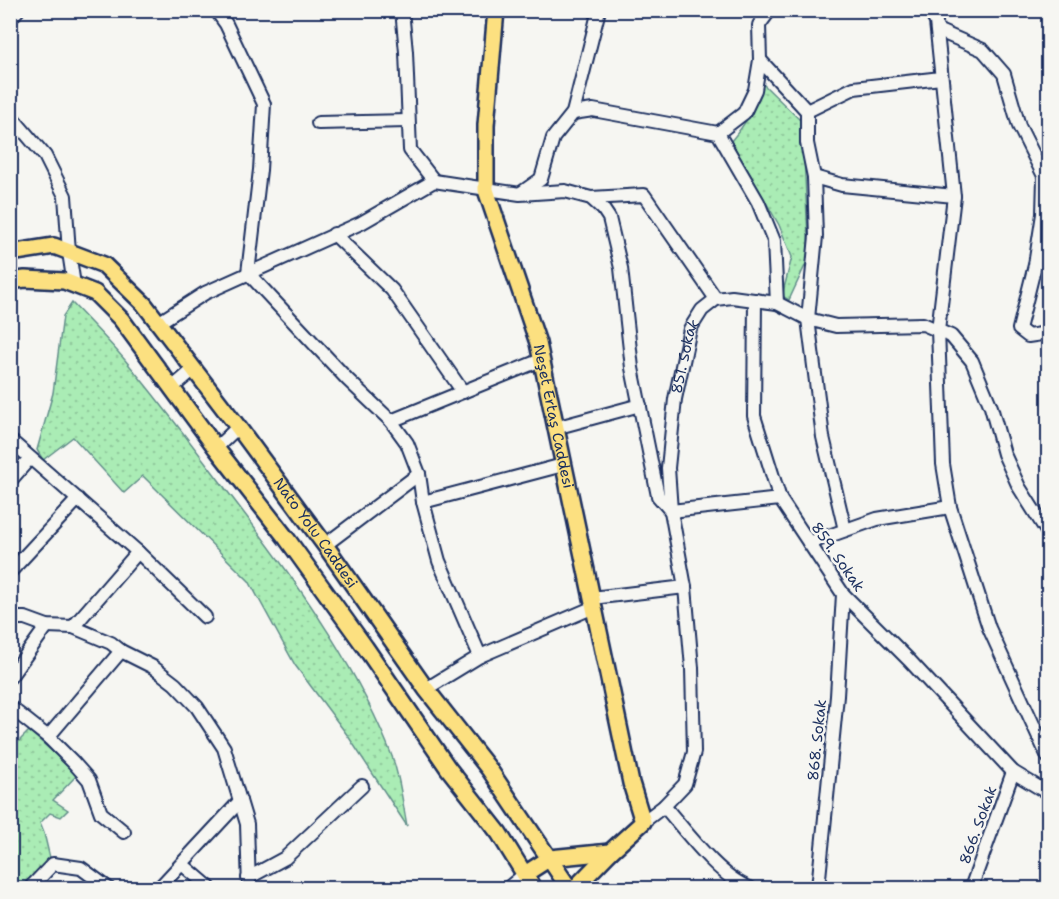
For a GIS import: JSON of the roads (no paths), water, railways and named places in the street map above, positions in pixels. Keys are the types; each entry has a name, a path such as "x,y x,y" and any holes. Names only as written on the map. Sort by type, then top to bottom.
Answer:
{"main road":[{"name":"Neşet Ertaş Caddesi","path":"496,10 486,124 486,190 538,343 631,783 644,822"},
{"name":"Nato Yolu Caddesi","path":"10,253 54,246 104,265 144,304 325,545 426,689 489,769 569,888"},
{"path":"10,281 25,279 74,285 95,293 122,319 216,448 287,539 448,768 499,833 533,888"},
{"name":"851. Sokak","path":"575,888 610,852 644,822"},
{"path":"525,874 550,858 610,852"}],"street":[{"path":"10,19 18,10"},
{"path":"216,10 226,24 264,104 260,170 248,273 348,380 391,422 407,443 419,474 423,502 439,561 480,656"},
{"path":"402,10 410,150 434,181"},
{"path":"520,194 541,179 553,138 573,113 599,10"},
{"path":"573,113 593,110 718,133 744,113 755,90 760,60 759,25 770,10"},
{"path":"929,10 936,22 954,196 938,330 943,464 950,507 989,628 1048,757"},
{"path":"937,30 983,50 1004,74 1019,126 1046,181 1035,265 1020,329 1029,339 1048,333"},
{"path":"760,60 807,111 807,143 813,177 816,236 808,319 823,437 845,530"},
{"path":"807,111 854,88 941,78"},
{"path":"10,115 45,156 65,196 74,285"},
{"path":"318,123 408,121"},
{"path":"718,133 758,202 774,241 777,303"},
{"path":"813,177 842,185 954,196"},
{"path":"158,323 205,293 361,223 434,181 520,194 565,191 591,198 644,195 716,300 732,297 777,303 808,319 836,326 923,324 951,336 972,362 991,407 1004,454 1019,487 1048,533"},
{"path":"591,198 609,218 621,268 632,368 658,496 671,511 780,499"},
{"path":"334,234 392,291 463,392"},
{"name":"851. Sokak","path":"644,822 664,806 685,784 694,752 692,668 685,588 671,511 668,468 678,387 690,329 702,310 716,300"},
{"name":"859. Sokak","path":"755,300 754,416 780,499 843,594 909,660 1013,772 1048,793"},
{"path":"391,422 541,360"},
{"path":"172,388 194,369"},
{"path":"555,428 640,405"},
{"path":"216,448 238,427"},
{"path":"10,440 138,552 205,617"},
{"path":"10,481 30,458"},
{"path":"423,502 563,465"},
{"path":"325,545 419,474"},
{"path":"10,572 15,558 78,499"},
{"path":"809,543 877,519 950,507"},
{"path":"73,627 138,552"},
{"path":"426,689 480,656 593,603 685,588"},
{"name":"868. Sokak","path":"818,888 837,696 843,594"},
{"path":"10,618 25,618 47,626 73,627 111,643 121,651 153,667 175,684 197,707 224,748 247,824 249,883"},
{"path":"10,677 47,626"},
{"path":"48,737 121,651"},
{"path":"10,707 48,737 89,780 101,813 124,832"},
{"name":"866. Sokak","path":"971,888 1013,772"},
{"path":"249,883 285,858 362,786"},
{"path":"159,888 240,801"},
{"path":"664,806 709,856 739,884 750,888"},
{"path":"30,888 53,864 81,868 108,888"},
{"path":"182,864 210,888"},
{"path":"508,888 525,874"}]}
